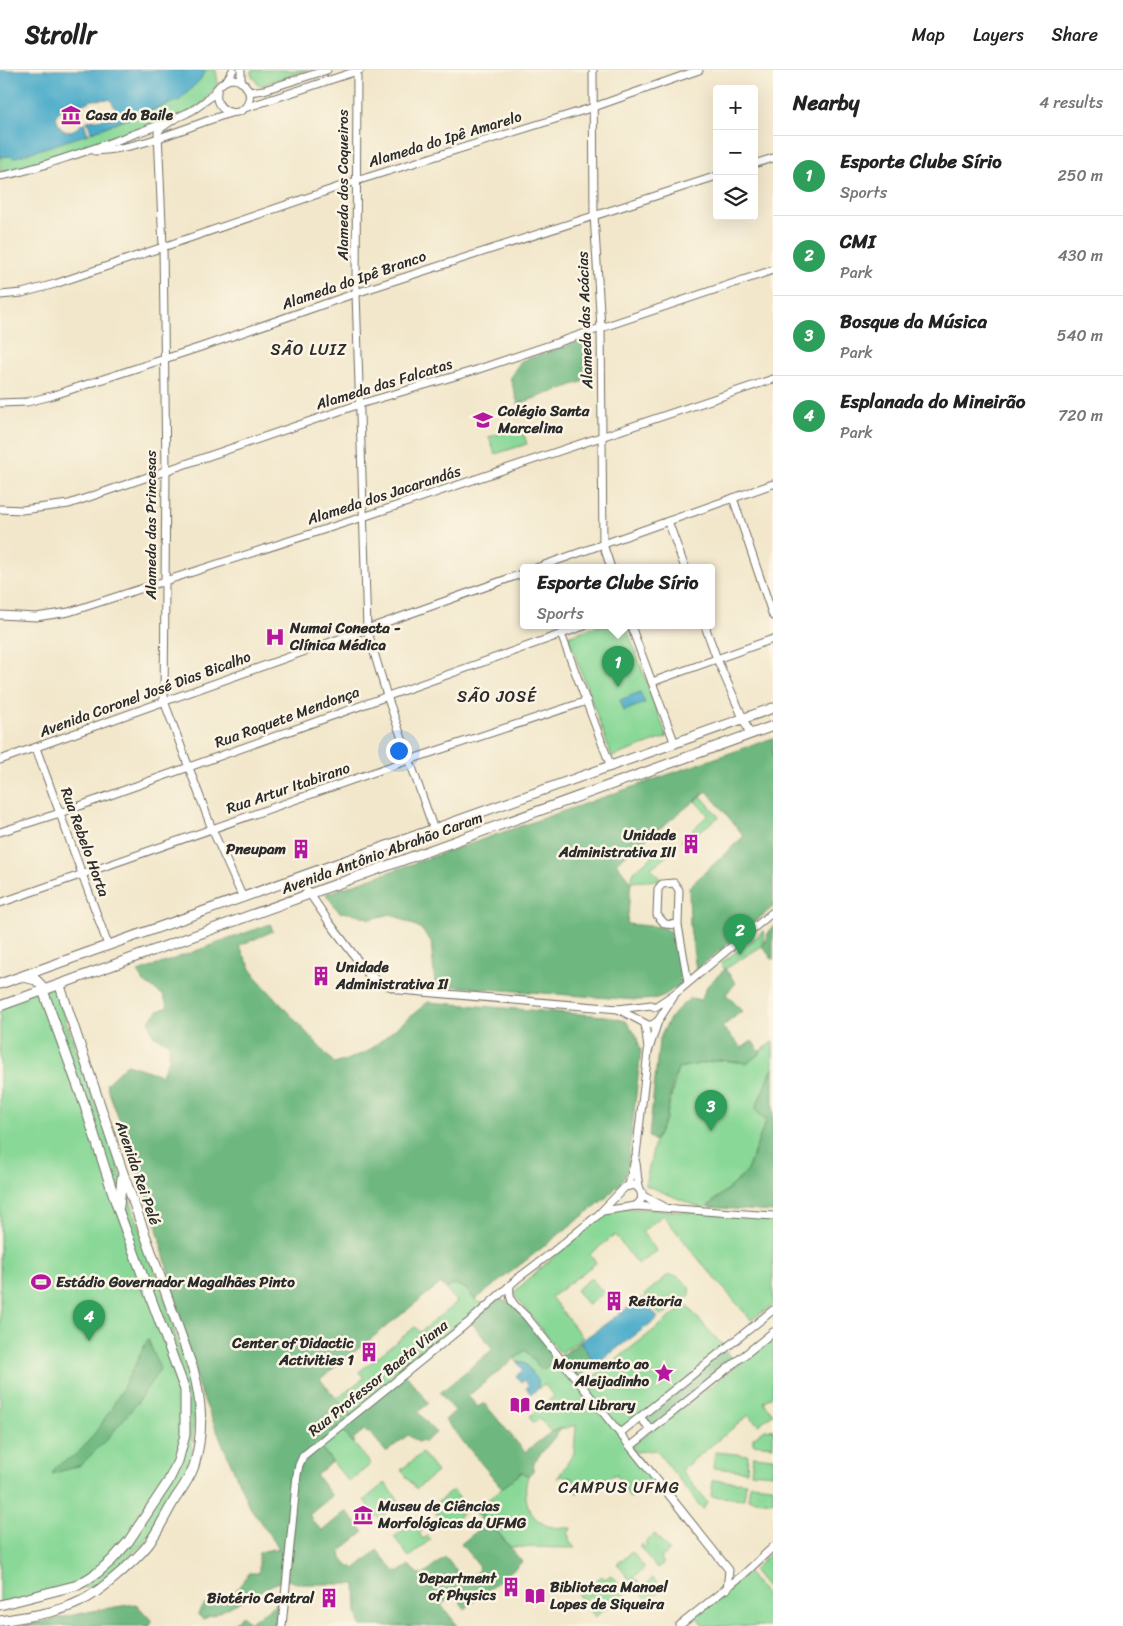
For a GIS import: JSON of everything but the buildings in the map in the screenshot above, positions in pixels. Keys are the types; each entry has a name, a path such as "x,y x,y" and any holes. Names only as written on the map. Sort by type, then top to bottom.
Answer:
{"main road":[{"name":"Avenida Antônio Abrahão Caram","path":"0,984 773,708"},
{"name":"Avenida Antônio Abrahão Caram","path":"0,1006 60,986 527,814 773,726"},
{"path":"522,798 527,814"},
{"path":"22,976 36,980 44,991"},
{"name":"Avenida Rei Pelé","path":"0,1621 54,1611 81,1601 118,1574 147,1545 193,1469 197,1451 201,1402 193,1369 122,1173 60,986"},
{"name":"Avenida Rei Pelé","path":"28,1599 78,1585 90,1579 112,1560 139,1527 168,1482 178,1461 185,1435 186,1406 185,1390 118,1212 71,1066 44,991"},
{"path":"71,1066 93,1084"},
{"path":"118,1212 122,1173"},
{"path":"151,1298 166,1292"},
{"path":"0,1605 28,1599"},
{"path":"0,1609 28,1599"}],"street":[{"path":"0,176 87,152 189,113 227,80 233,70"},
{"path":"241,70 242,82 249,92 249,98 244,108"},
{"path":"249,92 264,90 327,70"},
{"path":"87,152 111,150 158,138 358,70"},
{"name":"Alameda dos Coqueiros","path":"358,70 356,293 367,629 387,696 434,830"},
{"name":"Alameda das Acácias","path":"593,70 594,215 600,328 603,544 610,564"},
{"name":"Alameda do Ipê Amarelo","path":"0,295 55,284 356,181 594,107 699,70"},
{"path":"227,80 242,82"},
{"path":"218,88 216,93 217,103 224,110 234,113"},
{"path":"158,138 158,132 161,128 174,119"},
{"name":"Alameda das Princesas","path":"158,138 163,247 166,470 164,701 212,829 242,898"},
{"path":"758,163 773,158"},
{"name":"Alameda do Ipê Branco","path":"0,404 27,402 44,398 356,293 713,177"},
{"name":"Alameda das Falcatas","path":"0,509 22,510 69,504 360,404 476,370 773,270"},
{"name":"Alameda dos Jacarandás","path":"0,615 36,617 69,612 363,517 773,379"},
{"path":"547,564 773,484"},
{"path":"733,498 773,616"},
{"path":"668,521 684,564"},
{"name":"Avenida Coronel José Dias Bicalho","path":"0,760 520,574"},
{"name":"Rua Roquete Mendonça","path":"0,832 60,813 575,629"},
{"path":"632,629 675,744"},
{"path":"706,629 717,659 750,734"},
{"path":"561,634 611,767"},
{"path":"652,682 773,639"},
{"name":"Rua Artur Itabirano","path":"0,903 410,760 586,701"},
{"name":"Rua Rebelo Horta","path":"36,748 108,945"},
{"path":"299,878 368,974 381,983 400,990 618,1009 654,1007 677,992 773,912"},
{"path":"678,925 665,924 657,915 658,889 662,884 674,882 679,890 678,925 688,982"},
{"path":"636,1155 638,1182 642,1200 632,1206 622,1201 621,1193 626,1187 636,1155 648,1052 659,1019 677,992"},
{"path":"645,1007 640,1014 644,1022 648,1052"},
{"path":"654,1007 659,1011 659,1019"},
{"path":"618,1009 652,1024 659,1019"},
{"path":"626,1187 638,1187 642,1194 673,1209"},
{"name":"Rua Professor Baeta Viana","path":"282,1626 297,1475 303,1456 470,1322 508,1287 603,1211 626,1187"},
{"name":"Rua Professor Baeta Viana","path":"603,1211 632,1206 773,1216"},
{"path":"508,1287 512,1303"},
{"path":"491,1302 506,1300 526,1316 729,1570 744,1574"},
{"path":"620,1433 773,1310"},
{"path":"631,1446 773,1332"},
{"path":"640,1417 651,1430"},
{"path":"679,1626 727,1589 773,1547"},
{"path":"727,1589 729,1570"}],"green space":[{"path":"206,70 216,70 218,83 205,101 189,113 83,150 14,171 0,172 0,157 11,155 13,157 87,134 180,100 199,81"},
{"path":"251,70 308,70 259,86 251,74"},
{"path":"593,337 593,378 518,404 510,377 521,361"},
{"path":"521,426 527,444 495,454 489,437"},
{"path":"588,629 627,629 667,737 612,757 568,636"},
{"path":"773,738 773,907 696,970 690,926 689,887 744,836 707,791 616,863 631,882 627,924 661,927 674,933 683,982 657,998 636,1000 435,985 431,941 420,928 391,914 370,919 356,914 339,912 326,894"},
{"path":"701,796 719,817 686,841 681,841 708,815 695,801"},
{"path":"673,841 678,847 651,868 661,880 631,882 634,871"},
{"path":"270,924 273,931 239,946 255,976 335,1064 367,1052 428,1002 605,1016 626,1021 636,1035 641,1051 627,1172 620,1184 607,1197 475,1300 465,1288 455,1284 446,1289 441,1283 320,1379 352,1417 405,1374 429,1403 418,1412 436,1433 424,1442 422,1440 418,1442 408,1435 386,1452 369,1431 364,1430 353,1439 355,1442 353,1443 340,1427 319,1444 332,1462 316,1475 332,1496 309,1515 322,1531 346,1511 364,1532 340,1551 341,1556 350,1568 352,1566 355,1569 377,1550 395,1572 397,1571 398,1573 409,1565 422,1576 445,1557 463,1578 467,1579 479,1570 477,1568 479,1566 461,1544 483,1526 481,1524 483,1522 474,1511 478,1508 522,1562 465,1609 454,1594 441,1605 458,1626 361,1626 357,1612 356,1584 301,1584 287,1580 274,1584 203,1619 198,1615 204,1606 234,1592 249,1573 259,1573 259,1552 279,1548 249,1506 198,1386 152,1209 106,1084 127,1064 161,1075 169,1060 169,1043 153,1035 149,1020 158,1011 168,1007 163,995 144,982 138,972"},
{"path":"773,926 773,960 762,946"},
{"path":"764,931 762,946 725,969 720,964"},
{"path":"725,969 736,983 726,994 742,1011 722,1027 742,1048 752,1041 761,1053 747,1063 720,1060 678,1068 673,1082 666,1119 655,1141 649,1137 659,1041 675,1012 691,998 701,1000 707,986"},
{"path":"52,982 160,1284 195,1398 191,1466 143,1544 98,1584 0,1609 0,1000"},
{"path":"773,1041 773,1068 755,1109 766,1121 746,1173 704,1209 645,1185 655,1141 666,1119 678,1068 720,1060 747,1063"},
{"path":"773,1068 773,1212 708,1207 746,1173 766,1121 755,1109"},
{"path":"628,1208 773,1218 773,1305 751,1320 663,1215 642,1232 657,1251 638,1265 615,1235 590,1254 596,1263 551,1297 583,1338 560,1353 513,1293 604,1212"},
{"path":"668,1275 678,1276 689,1287 690,1295 661,1316 644,1295"},
{"path":"591,1278 604,1293 588,1305 576,1290"},
{"path":"455,1284 465,1288 475,1300 487,1305 351,1416 336,1399 364,1378 359,1372 415,1327 420,1332 457,1302 446,1289"},
{"path":"501,1300 512,1303 559,1357 580,1342 595,1364 577,1379 559,1358 542,1370 525,1350 468,1396 478,1407 484,1403 525,1452 551,1432 562,1428 534,1462 533,1471 528,1476 522,1472 502,1488 445,1420 455,1411 440,1393 493,1349 470,1321 491,1302"},
{"path":"686,1305 725,1348 620,1433 582,1386"},
{"path":"148,1339 160,1369 137,1403 110,1436 81,1465 52,1474 58,1465 80,1451 100,1426 118,1397"},
{"path":"773,1339 773,1395 764,1402 773,1414 758,1425 749,1415 681,1470 707,1502 703,1510 656,1450 636,1452 631,1446"},
{"path":"724,1349 735,1363 651,1430 640,1417"},
{"path":"525,1350 542,1370 559,1358 657,1481 630,1498 616,1474 576,1493 577,1486 571,1478 562,1476 557,1479 574,1453 576,1425 551,1432 540,1419 534,1423 529,1417 554,1396 544,1384 538,1389 538,1380 524,1362 517,1362 515,1359"},
{"path":"340,1427 371,1464 349,1482 318,1444"},
{"path":"765,1429 773,1430 773,1446 753,1444 753,1438"},
{"path":"715,1452 748,1455 747,1471 713,1468"},
{"path":"422,1453 437,1472 416,1489 401,1470"},
{"path":"753,1456 773,1458 773,1474 751,1472"},
{"path":"522,1472 528,1476 526,1498 531,1512 548,1526 572,1528 568,1533 570,1542 575,1548 510,1547 478,1508"},
{"path":"713,1480 746,1483 744,1499 711,1496"},
{"path":"385,1483 400,1502 379,1519 364,1500"},
{"path":"750,1484 773,1486 773,1502 748,1499"},
{"path":"453,1490 468,1509 447,1526 431,1507"},
{"path":"415,1521 423,1530 419,1533 423,1539 428,1536 431,1539 409,1557 394,1537"},
{"path":"655,1534 669,1551 661,1558 664,1563 657,1568 639,1546 642,1544 645,1547 647,1545 645,1542"},
{"path":"773,1551 773,1595 753,1570"},
{"path":"632,1552 645,1568 634,1577 639,1583 635,1586 617,1564"},
{"path":"748,1573 773,1604 773,1624 770,1626 704,1626 694,1614"},
{"path":"611,1575 626,1593 595,1617 590,1610 597,1604 590,1596 583,1601 578,1595 602,1576 605,1579"},
{"path":"653,1578 662,1589 648,1601 639,1591"},
{"path":"285,1597 282,1626 230,1626 243,1615 249,1623"},
{"path":"136,1604 151,1620 150,1626 21,1626 93,1611"}],"water":[{"path":"0,70 206,70 199,81 180,100 91,132 87,121 112,118 114,115 115,108 110,99 92,100 76,107 63,108 56,115 60,127 63,130 70,131 84,122 88,134 13,158 11,156 0,157"},
{"path":"640,692 645,703 624,711 620,700"},
{"path":"642,1298 658,1318 596,1364 580,1342"},
{"path":"517,1362 524,1362 538,1380 538,1389 531,1394 526,1388 529,1386 524,1380 521,1382 516,1376 523,1370"}],"place":[{"name":"Casa do Baile","path":"71,115"},
{"name":"Colégio Santa Marcelina","path":"483,420"},
{"name":"Numai Conecta - Clínica Médica","path":"275,637"},
{"name":"Esporte Clube Sírio","path":"618,687"},
{"name":"Unidade Administrativa III","path":"691,844"},
{"name":"Pneupam","path":"301,849"},
{"name":"CMI","path":"740,955"},
{"name":"Unidade Administrativa II","path":"321,976"},
{"name":"Bosque da Música","path":"711,1131"},
{"name":"Estádio Governador Magalhães Pinto","path":"41,1282"},
{"name":"Reitoria","path":"614,1301"},
{"name":"Esplanada do Mineirão","path":"89,1341"},
{"name":"Center of Didactic Activities 1","path":"369,1352"},
{"name":"Monumento ao Aleijadinho","path":"664,1373"},
{"name":"Central Library","path":"520,1405"},
{"name":"Museu de Ciências Morfológicas da UFMG","path":"363,1515"},
{"name":"Department of Physics","path":"511,1587"},
{"name":"Biblioteca Manoel Lopes de Siqueira","path":"535,1596"},
{"name":"Biotério Central","path":"329,1598"}],"district":[{"name":"SÃO LUIZ","path":"309,349"},
{"name":"SÃO JOSÉ","path":"497,696"},
{"name":"CAMPUS UFMG","path":"619,1487"}]}
